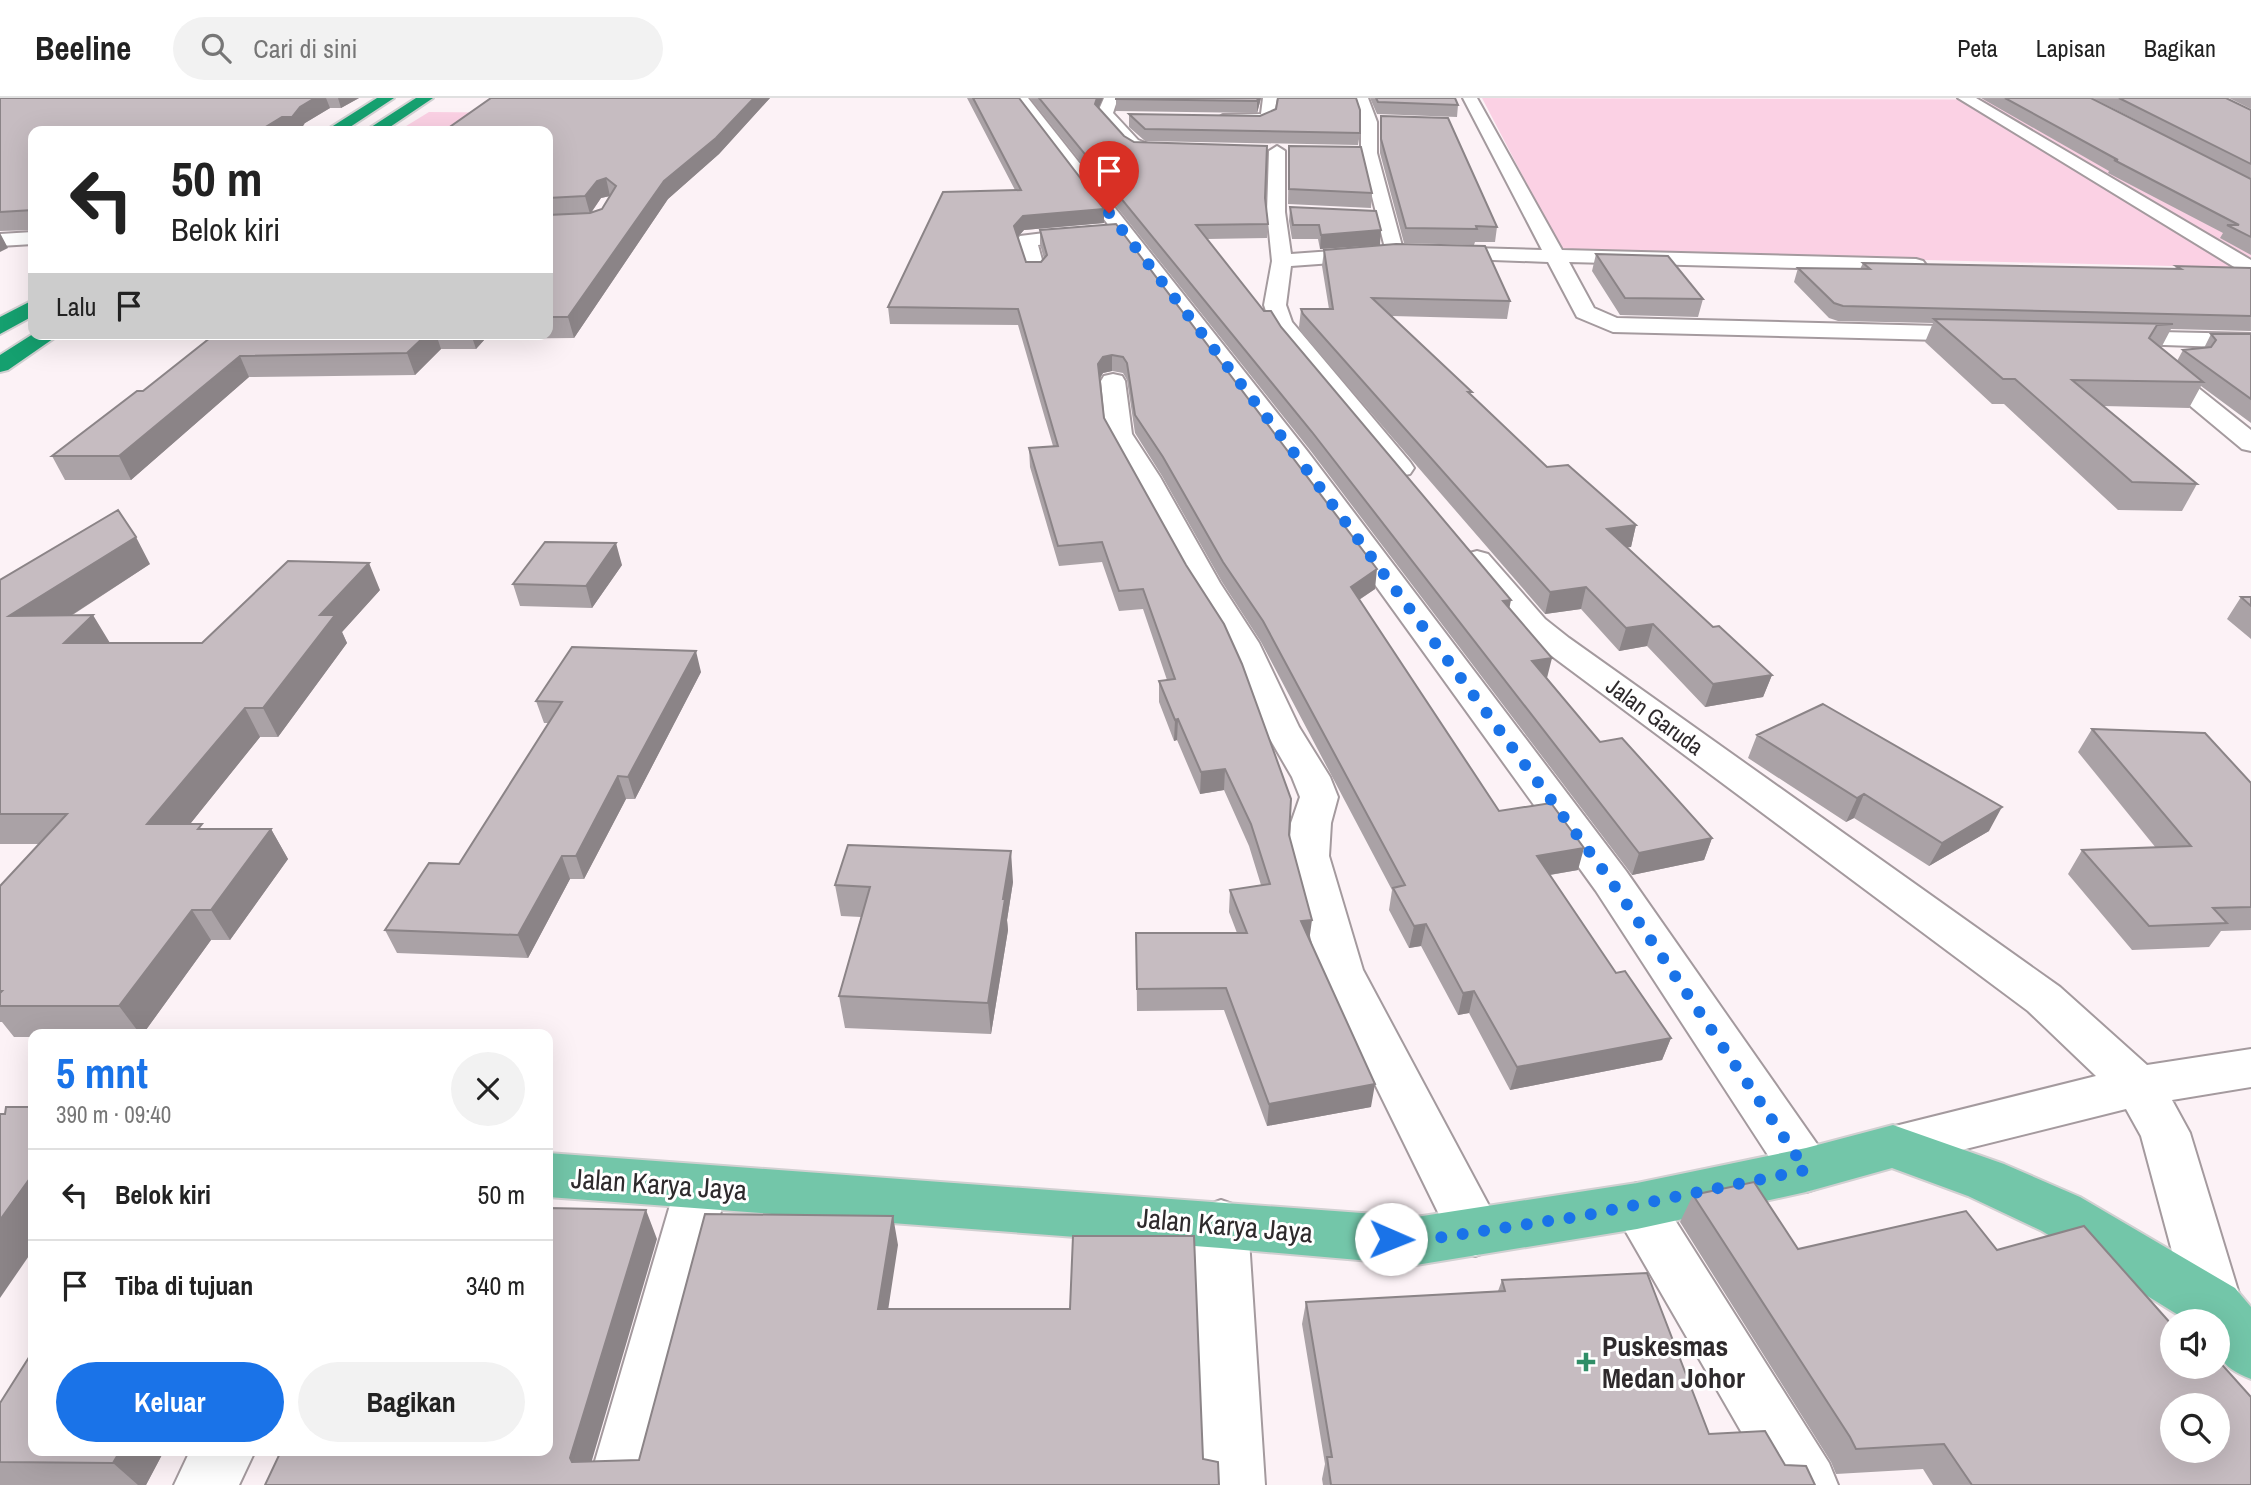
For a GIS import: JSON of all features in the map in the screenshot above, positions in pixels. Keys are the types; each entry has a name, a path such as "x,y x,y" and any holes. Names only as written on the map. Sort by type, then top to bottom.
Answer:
{"highway":[{"path":"340,126 387,98"},
{"path":"381,126 426,98"},
{"path":"0,327 28,310"},
{"path":"0,365 40,340"}],"main road":[{"name":"Jalan Karya Jaya","path":"553,1175 1220,1224 1416,1241 1637,1206 1806,1170 1893,1146"},
{"path":"1893,1146 1986,1180 2061,1214 2215,1307 2251,1351"}],"street":[{"path":"1020,98 1298,458 1611,881 1806,1170"},
{"path":"1111,98 1105,108 1109,119 1140,149 1195,150"},
{"path":"1203,120 1265,120 1268,118 1270,98"},
{"path":"1361,98 1376,122 1363,153 1376,180 1378,217 1394,252"},
{"path":"1470,98 1476,125 1585,312 1613,325 2001,335"},
{"path":"1965,98 2251,270"},
{"path":"1109,119 1136,119"},
{"path":"1277,151 1283,176 1283,212 1282,261 1275,304 1281,323 1420,492"},
{"path":"1351,179 1376,180"},
{"path":"1035,271 1027,244 1031,237 1123,230"},
{"path":"0,240 28,238"},
{"path":"1282,261 1394,252 1930,265"},
{"path":"2209,271 2251,270"},
{"path":"2099,337 2251,341"},
{"path":"2251,357 2167,355 2153,357 2151,362 2251,443"},
{"path":"1113,381 1119,434 1146,477 1204,583 1242,643 1281,727 1311,777 1319,797 1311,822 1309,856 1341,971 1475,1232"},
{"name":"Jalan Garuda","path":"1454,533 1533,626 2044,999 2138,1086 2165,1133 2215,1307"},
{"path":"1893,1146 2138,1086 2251,1068"},
{"path":"619,1485 701,1188"},
{"path":"1637,1206 1807,1485"},
{"path":"1220,1224 1234,1485"},
{"path":"205,1485 221,1456"}],"shaded area":[{"path":"1482,98 2073,100 2251,194 2251,268 1562,251"},
{"path":"429,112 529,113 510,126 406,126"}],"building":[{"path":"0,98 315,98 300,107 292,117 282,117 267,126 28,126 28,210 0,212"},
{"path":"491,98 754,98 716,138 664,181 568,317 553,317 553,215 590,213 602,209 616,186 606,178 597,181 585,196 553,198 553,126 451,126"},
{"path":"973,98 1019,98 1104,209 1023,216 1014,226 1026,262 1041,262 1047,255 1040,230 1116,224 1377,569 1351,587 1499,811 1551,803 1584,848 1537,856 1616,973 1625,971 1671,1038 1517,1067 1474,991 1463,993 1426,924 1414,926 1393,888 1405,885 1263,621 1223,562 1163,457 1135,415 1127,363 1123,357 1112,355 1103,357 1098,364 1104,418 1186,565 1224,624 1242,664 1291,799 1289,835 1312,920 1301,921 1375,1084 1269,1104 1226,988 1137,989 1136,933 1247,933 1230,890 1270,884 1251,824 1225,769 1201,772 1178,719 1175,720 1159,681 1175,679 1143,589 1119,591 1102,542 1058,546 1029,448 1058,446 1018,309 888,307 943,192 1021,190"},
{"path":"1039,98 1097,98 1095,104 1124,136 1134,142 1267,146 1265,198 1268,224 1196,225 1264,311 1271,311 1281,327 1511,600 1503,601 1552,658 1532,661 1600,742 1622,738 1712,838 1639,853 1312,432"},
{"path":"1116,98 1258,98 1257,101"},
{"path":"1278,98 1356,98 1360,110 1360,133 1145,129 1129,114 1260,116 1276,109"},
{"path":"1376,98 1455,98 1458,105 1378,102"},
{"path":"2005,98 2091,98 2251,179 2251,237 2227,225 2239,225 2114,160 2118,160"},
{"path":"2119,98 2226,98 2251,110 2251,164"},
{"path":"1381,116 1448,118 1497,227 1406,228 1381,139"},
{"path":"1289,146 1361,147 1372,193 1289,189"},
{"path":"1290,207 1376,211 1381,230 1321,235 1319,225 1293,225"},
{"path":"1396,244 1485,246 1510,301 1372,298 1547,467 1568,465 1636,525 1607,529 1713,627 1719,626 1772,675 1713,684 1653,624 1626,628 1586,587 1550,592 1303,314 1301,309 1333,309 1324,250"},
{"path":"1596,254 1668,256 1703,299 1625,298"},
{"path":"1863,263 2251,268 2251,316 1843,306 1834,303 1798,268 1870,269"},
{"path":"1934,319 2173,324 2157,325 2149,338 2203,382 2072,380 2197,484 2132,482 2015,379 2003,379"},
{"path":"2211,334 2251,334 2251,399 2183,350 2211,347 2216,340"},
{"path":"207,340 421,340 407,353 240,356 119,456 52,456 137,391 143,391"},
{"path":"118,510 136,537 9,616 93,615 64,643 202,643 288,561 369,563 320,615 335,615 263,708 245,708 147,824 202,824 198,829 271,829 211,910 192,910 119,1006 0,1006 0,886 67,814 0,814 0,580"},
{"path":"545,542 616,543 586,586 513,584"},
{"path":"2241,597 2251,597 2251,606"},
{"path":"572,647 696,651 628,777 618,776 576,856 562,856 518,935 385,930 429,863 459,864 562,702 536,701"},
{"path":"1823,704 2002,807 1942,843 1864,794 1857,798 1757,735"},
{"path":"2092,729 2205,733 2251,783 2251,907 2213,908 2227,923 2149,926 2082,850 2191,846"},
{"path":"848,845 1011,851 988,1003 839,996 870,887 835,885"},
{"path":"6,1107 28,1107 28,1181 0,1220 0,1114 5,1114"},
{"path":"1754,1182 1798,1249 1966,1211 1997,1250 2084,1226 2160,1312 2160,1379 2230,1379 2230,1374 2251,1397 2251,1485 1972,1485 1944,1444 1856,1449 1693,1195"},
{"path":"553,1208 646,1210 570,1458 572,1462 639,1460 705,1214 893,1216 878,1309 1070,1309 1073,1236 1194,1236 1203,1459 1218,1462 1219,1485 265,1485 279,1456 553,1456"},
{"path":"1647,1273 1709,1434 1765,1431 1785,1465 1806,1466 1815,1485 1331,1485 1327,1457 1332,1457 1306,1302 1505,1291 1502,1280"},
{"path":"28,1359 28,1456 117,1456 113,1463 0,1462 0,1403"}],"place":[{"name":"Puskesmas Medan Johor","path":"1586,1362"}],"route":[{"path":"1109,213 1298,458 1611,881 1806,1170 1582,1216 1416,1241 1391,1239"}]}
